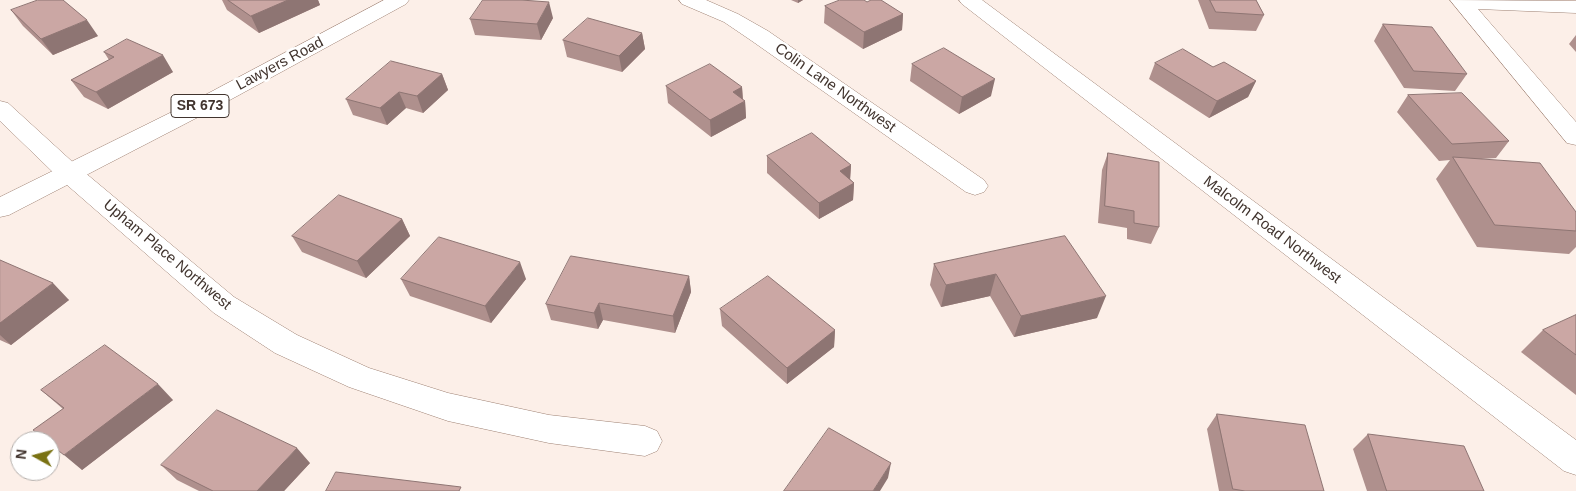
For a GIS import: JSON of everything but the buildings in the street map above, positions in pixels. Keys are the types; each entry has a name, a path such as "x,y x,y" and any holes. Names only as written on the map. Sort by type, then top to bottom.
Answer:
{"street":[{"name":"Lawyers Road","path":"0,208 198,108 398,0"},
{"name":"Colin Lane Northwest","path":"689,0 731,18 760,36 975,186"},
{"name":"Malcolm Road Northwest","path":"969,0 1576,460"},
{"path":"1461,1 1576,7"},
{"path":"1461,1 1576,137"},
{"name":"Upham Place Northwest","path":"0,108 68,172 224,305 286,344 360,378 448,407 549,429 645,441"}]}
